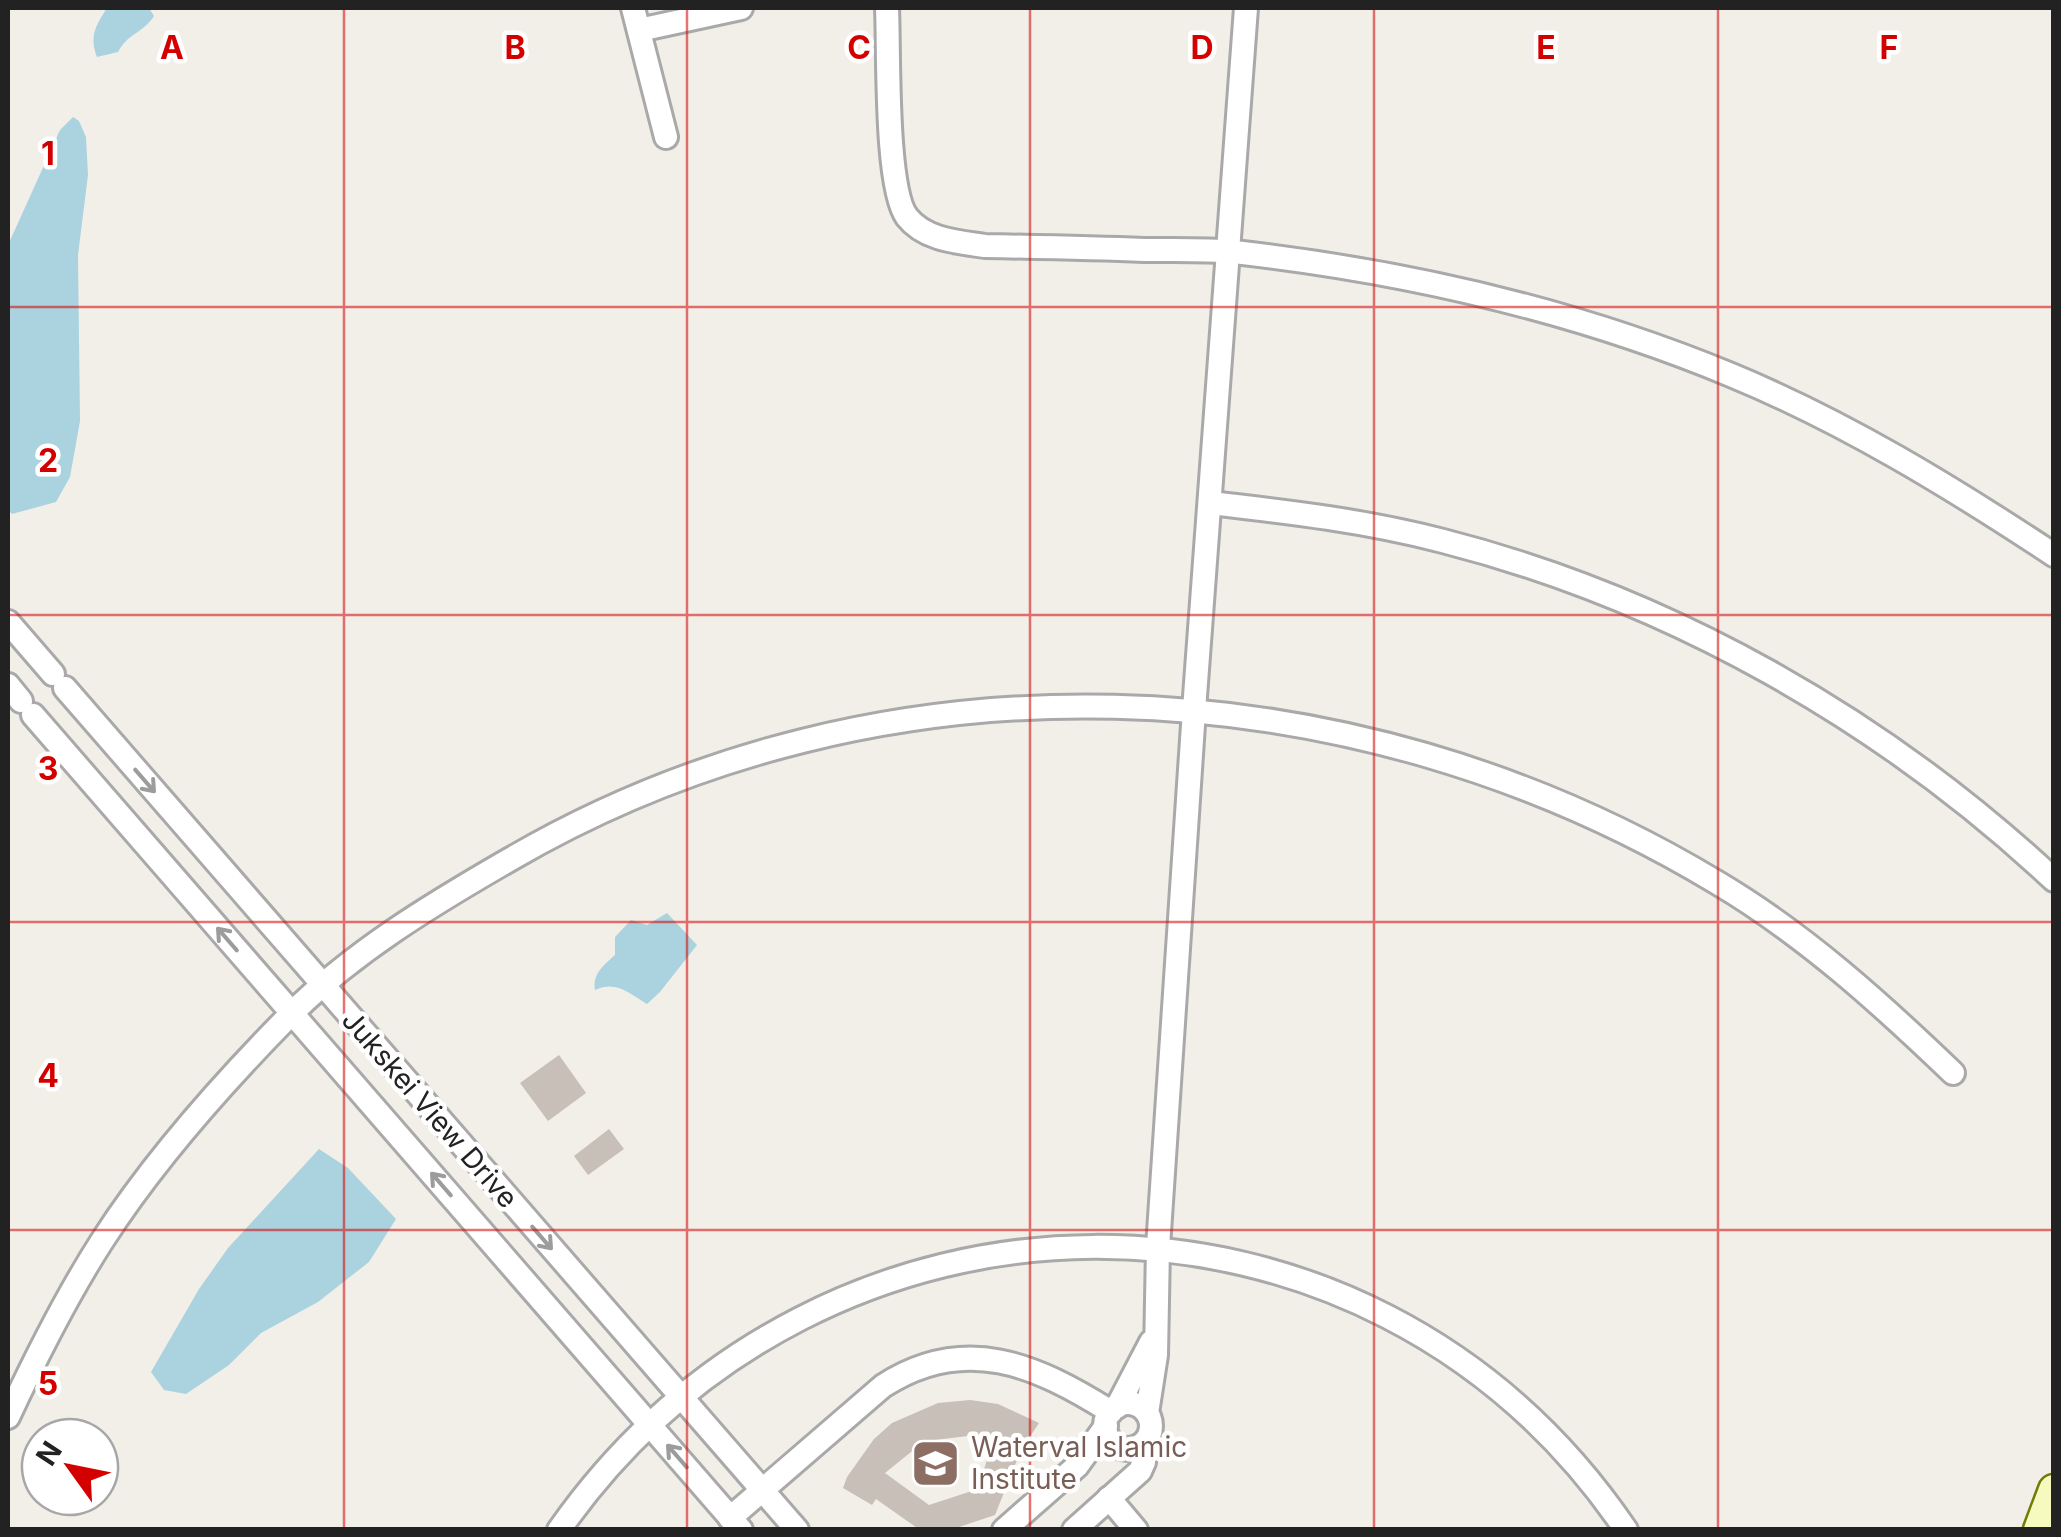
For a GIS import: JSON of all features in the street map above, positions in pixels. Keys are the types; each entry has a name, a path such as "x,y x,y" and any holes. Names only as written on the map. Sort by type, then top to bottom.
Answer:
{"main road":[{"path":"2040,1530 2054,1490"}],"street":[{"path":"666,137 636,19 741,8"},
{"path":"887,8 894,182 906,216 923,231 947,240 985,246 1230,251 1397,276 1560,316 1670,351 1765,390 1869,441 1982,507 2054,555"},
{"path":"1118,1427 1150,1435 1147,1413 1156,1355 1158,1248 1194,710 1246,8"},
{"path":"1211,503 1316,515 1441,540 1545,572 1648,613 1776,675 1840,714 1952,793 2054,880"},
{"name":"Jukskei View Drive","path":"8,622 797,1530"},
{"name":"Jukskei View Drive","path":"21,701 736,1524"},
{"path":"8,1417 71,1293 149,1175 292,1013 383,937 544,840 604,810 714,767 862,728 945,714 1029,706 1194,710 1292,723 1417,750 1495,776 1606,822 1720,884 1790,932 1868,994 1953,1073"},
{"path":"50,735 82,707"},
{"path":"559,1530 648,1423 680,1396 769,1334 852,1293 944,1264 1040,1249 1158,1248 1278,1272 1332,1290 1408,1328 1510,1398 1562,1449 1626,1530"},
{"path":"1118,1427 1154,1335"},
{"path":"736,1524 762,1489 883,1386 908,1370 954,1359 1014,1362 1063,1382 1118,1427 1144,1462 1140,1471 1074,1530"},
{"path":"1004,1530 1118,1427 1133,1404 1147,1413"},
{"path":"1109,1498 1136,1530"}],"water":[{"path":"107,8 149,8 154,16 118,52 97,57 95,31"},
{"path":"73,117 86,137 88,175 78,255 80,421 70,477 56,502 12,514 8,509 8,245 60,130"},
{"path":"667,913 697,945 660,992 647,1004 616,987 595,990 597,975 615,955 615,937 631,920 647,925"},
{"path":"319,1149 348,1168 396,1219 369,1262 318,1302 261,1333 229,1365 186,1394 164,1390 151,1372 199,1289 228,1248"}],"building":[{"path":"559,1055 586,1093 548,1121 520,1083"},
{"path":"609,1129 624,1149 588,1175 574,1156"},
{"name":"Waterval Islamic Institute","path":"970,1400 998,1404 1039,1423 1021,1450 995,1515 950,1530 920,1530 876,1499 872,1505 843,1488 874,1439 892,1423 938,1403","holes":["976,1435 993,1440 978,1489 929,1505 885,1473 911,1452 935,1440"]}],"place":[{"name":"Waterval Islamic Institute","path":"936,1463"}]}
